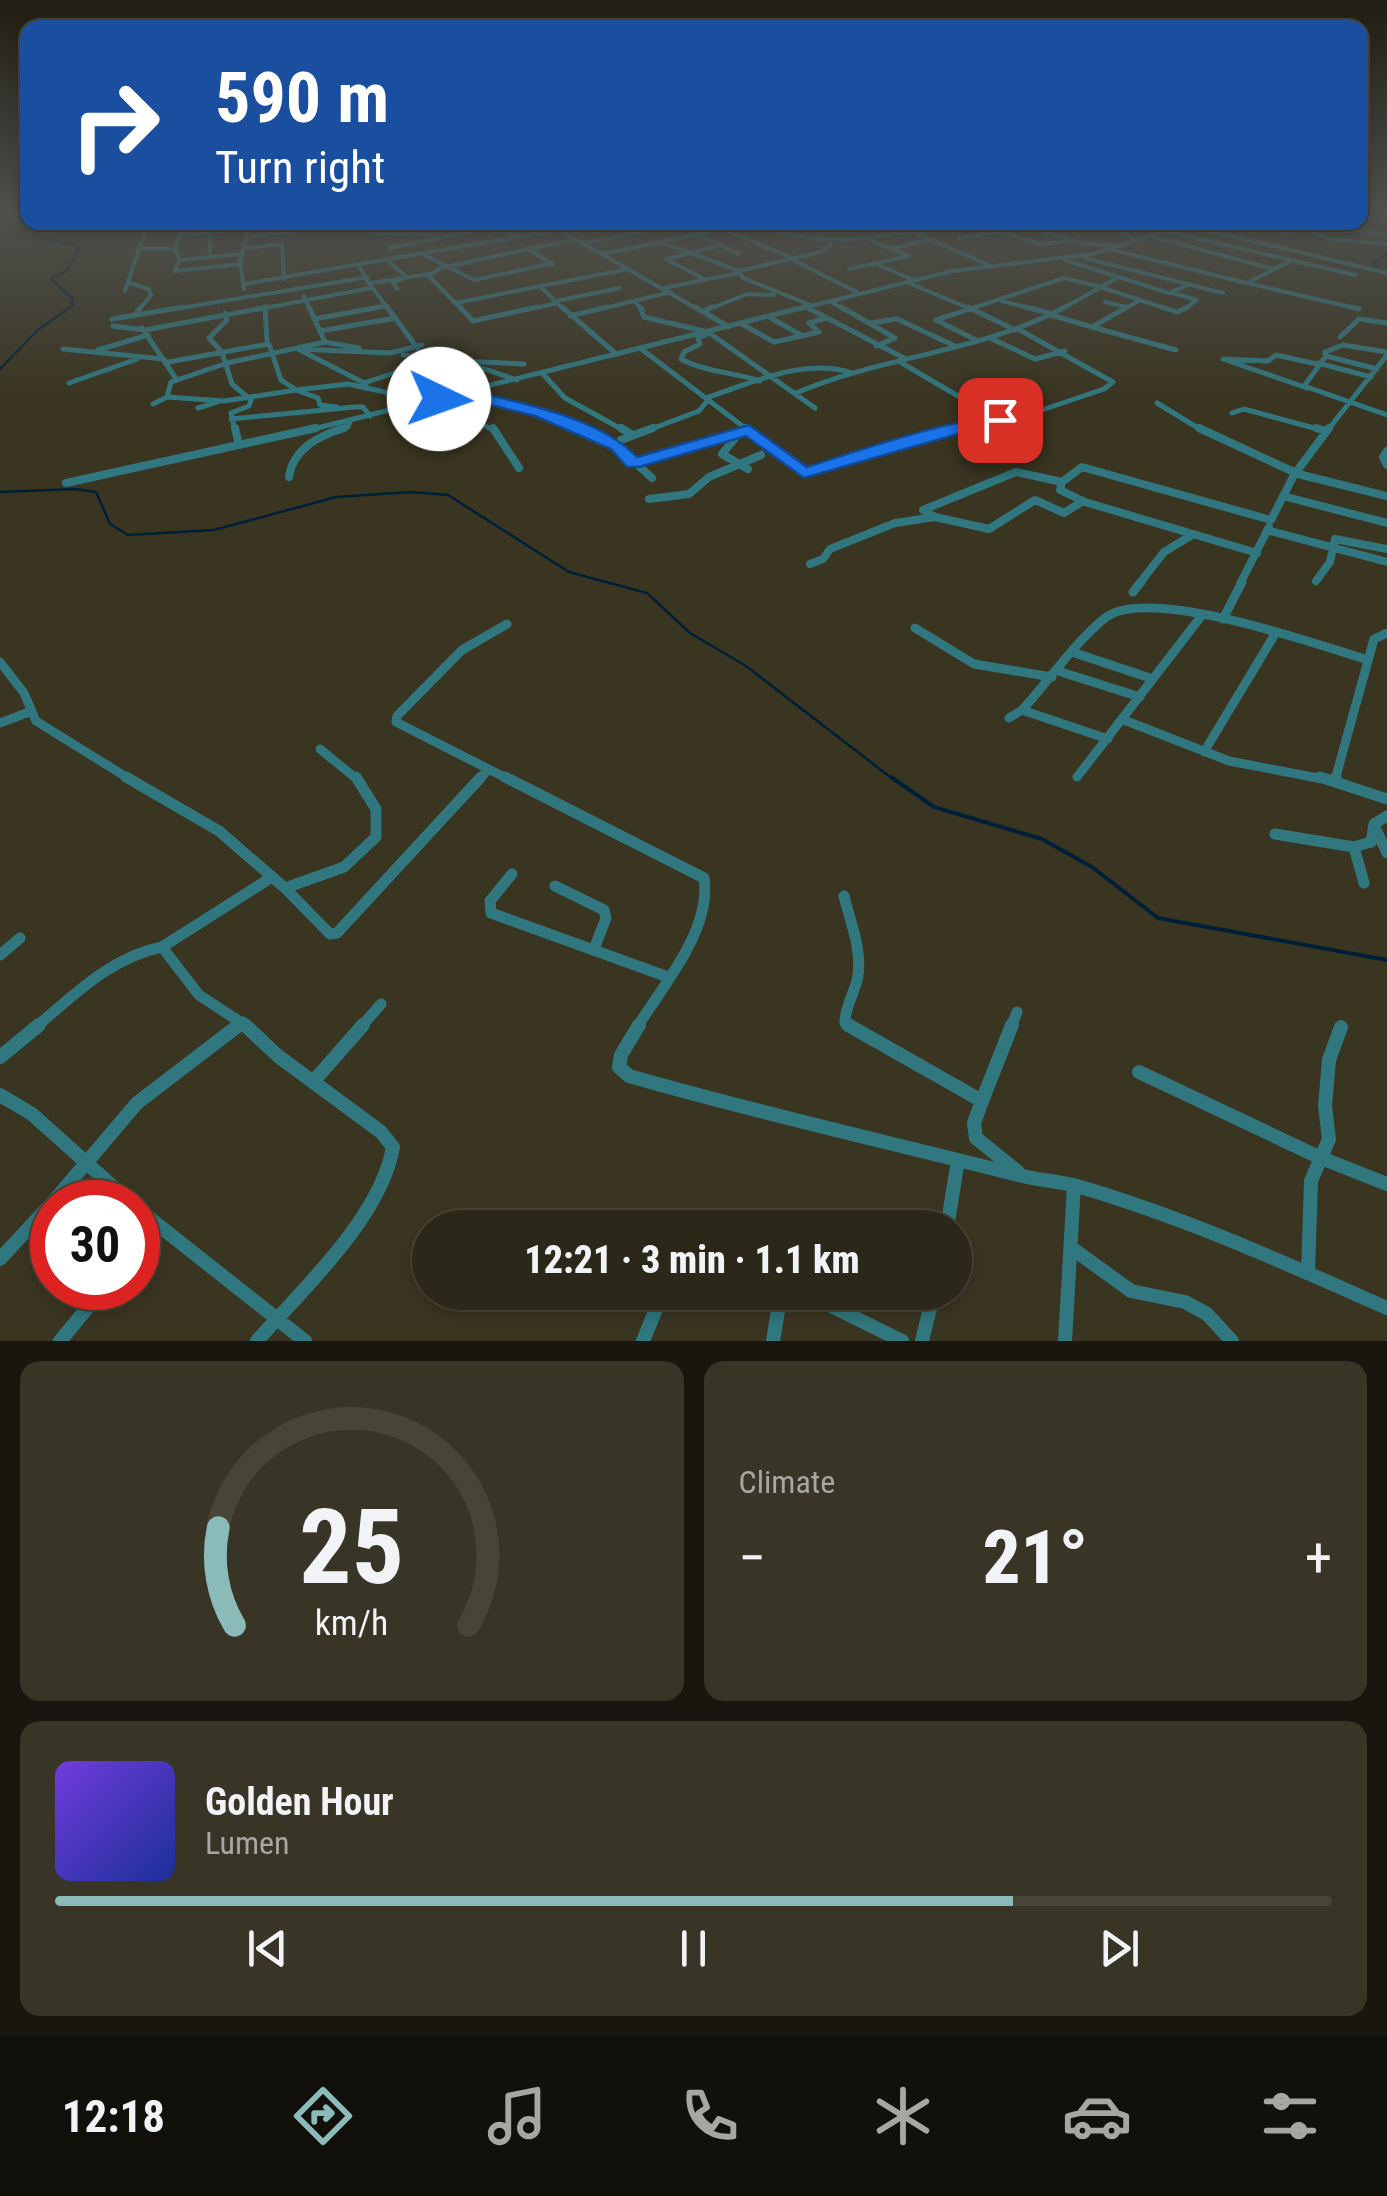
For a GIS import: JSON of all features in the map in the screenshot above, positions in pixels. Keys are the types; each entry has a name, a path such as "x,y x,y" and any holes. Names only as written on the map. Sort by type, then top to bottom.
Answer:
{"street":[{"path":"126,291 132,276"},
{"path":"243,276 244,298"},
{"path":"244,284 299,276"},
{"path":"365,276 419,348 390,353"},
{"path":"146,332 113,323 131,316 244,298 420,276"},
{"path":"429,276 472,321 620,288"},
{"path":"468,276 474,280 518,276"},
{"path":"572,276 576,279"},
{"path":"455,303 594,276"},
{"path":"641,276 729,327"},
{"path":"697,276 706,280"},
{"path":"570,316 724,276"},
{"path":"746,276 810,306 1000,420"},
{"path":"823,276 860,294"},
{"path":"640,348 804,473 963,426 1070,400 1113,382 1064,351 899,276"},
{"path":"66,483 350,421 940,276"},
{"path":"978,341 936,320 1064,278 1137,298 1174,313 1187,310 1197,300 1110,276"},
{"path":"1155,276 1223,293"},
{"path":"1217,276 1359,308"},
{"path":"1247,283 1261,276"},
{"path":"1333,282 1339,276"},
{"path":"397,289 393,282 407,278"},
{"path":"796,393 901,359 1016,329 1052,315 1117,278"},
{"path":"92,352 146,332 308,300 370,282"},
{"path":"130,283 149,289 152,296 131,316"},
{"path":"1172,293 1190,284"},
{"path":"542,288 616,354"},
{"path":"1092,327 1151,288"},
{"path":"300,290 325,342"},
{"path":"704,311 729,296 781,294"},
{"path":"258,296 266,308 270,347 280,380 318,398 320,405 364,407 370,416"},
{"path":"1000,300 1176,350"},
{"path":"830,301 895,338 876,346"},
{"path":"219,302 226,315 222,327 209,338 228,363 232,384 250,397"},
{"path":"634,302 643,309 644,317 709,333 815,408"},
{"path":"1105,302 1126,308"},
{"path":"314,319 387,306"},
{"path":"131,316 177,380"},
{"path":"768,316 801,336"},
{"path":"320,332 396,318"},
{"path":"740,323 771,342 819,332 809,323 826,318"},
{"path":"847,330 898,319 955,346"},
{"path":"1340,337 1359,319 1387,322"},
{"path":"709,333 698,338 700,344 684,352 681,359 698,368 730,370 762,381"},
{"path":"990,338 1035,359 1064,351"},
{"path":"298,349 325,342 366,352"},
{"path":"1223,619 1283,496 1326,431 1387,353 1338,346 1327,350 1306,381 1306,388"},
{"path":"167,396 171,382 270,347"},
{"path":"64,349 166,361 270,347 524,364"},
{"path":"298,349 390,392 463,393"},
{"path":"1371,377 1340,366 1276,354 1270,361 1223,359 1387,415"},
{"path":"1326,356 1378,368"},
{"path":"68,383 141,358"},
{"path":"442,361 485,368 517,380"},
{"path":"198,408 296,390 367,384 412,367 463,393 554,418 617,446 652,478"},
{"path":"617,446 633,435 699,412 707,399 762,381 808,367 839,367 853,374"},
{"path":"390,392 485,368"},
{"path":"542,373 565,398 633,435"},
{"path":"154,404 167,396 224,401"},
{"path":"239,445 232,420 234,410 249,406 250,397"},
{"path":"436,400 492,428 519,468"},
{"path":"1157,402 1208,434 1298,474 1387,496"},
{"path":"232,420 337,407"},
{"path":"1232,413 1242,408 1326,431"},
{"path":"290,477 291,464 298,460 300,451 312,440 348,426 350,421"},
{"path":"633,463 749,430"},
{"path":"739,434 722,454 748,469"},
{"path":"1387,451 1383,457 1387,465"},
{"path":"649,499 688,494 709,477 761,455"},
{"path":"1257,553 1082,501 1060,490 1062,482 1082,468 1272,520"},
{"path":"1062,482 1016,472 923,510 984,530 1013,518 1036,500 1064,513 1082,501"},
{"path":"1283,496 1387,523"},
{"path":"810,564 822,559 830,548 873,530 935,517"},
{"path":"1268,530 1387,562"},
{"path":"1133,592 1164,552 1192,535"},
{"path":"1316,581 1330,562 1333,541 1340,538 1387,549"},
{"path":"1008,718 1022,710 1108,616 1154,607 1223,619 1368,660"},
{"path":"1077,777 1202,614"},
{"path":"507,624 486,629 450,661 397,716 396,722 704,878 708,896 668,977 620,1055 620,1067 629,1076 747,1110 813,1122 1074,1186 1212,1231 1387,1308"},
{"path":"915,628 974,664 1055,674 1140,697"},
{"path":"1335,781 1374,639 1387,633"},
{"path":"1204,752 1275,634"},
{"path":"1075,652 1153,679"},
{"path":"0,662 24,693 29,712 45,727 219,830 286,888 330,934 337,933 487,771"},
{"path":"1022,710 1108,739"},
{"path":"0,724 29,712"},
{"path":"1124,720 1243,765 1335,781 1387,799"},
{"path":"286,888 344,868 376,837 378,814 368,791 351,770 320,750"},
{"path":"1276,834 1354,847 1371,842 1374,824 1387,816"},
{"path":"1374,824 1387,853"},
{"path":"1354,847 1364,882"},
{"path":"512,874 490,901 491,913 668,977"},
{"path":"0,1057 104,970 134,953 162,947 272,877"},
{"path":"555,886 604,910 606,918 594,949"},
{"path":"844,896 859,954 858,976 844,1006 845,1023 982,1101"},
{"path":"0,955 20,938"},
{"path":"162,947 199,994 242,1022 381,1132 393,1147 393,1161 344,1239 257,1341"},
{"path":"313,1082 381,1004"},
{"path":"1017,1012 974,1122 982,1147 1024,1176"},
{"path":"74,1180 148,1092 242,1022"},
{"path":"1308,1274 1311,1181 1330,1139 1325,1106 1329,1060 1341,1027"},
{"path":"1139,1072 1321,1158 1387,1184"},
{"path":"0,1095 32,1114 106,1180"},
{"path":"950,1210 958,1160"},
{"path":"1065,1341 1074,1186"},
{"path":"0,1258 30,1227"},
{"path":"160,1229 279,1315 305,1341"},
{"path":"1073,1248 1132,1291 1196,1308 1232,1341"},
{"path":"60,1341 86,1310"},
{"path":"643,1341 656,1310"},
{"path":"773,1341 778,1310"},
{"path":"839,1310 902,1341"},
{"path":"922,1341 930,1310"}],"waterway":[{"path":"0,369 38,330 72,306 72,298 51,279 57,276"},
{"path":"0,492 96,492 110,524 128,535 214,530 336,497 411,492 448,495 569,572 647,593 690,633 746,666 894,780"},
{"path":"891,777 934,807 1042,839 1092,867 1158,918 1387,960"}],"route":[{"path":"439,399 463,393 516,405 590,432 617,446 633,463 749,430 804,473 963,426 1000,420"}]}
